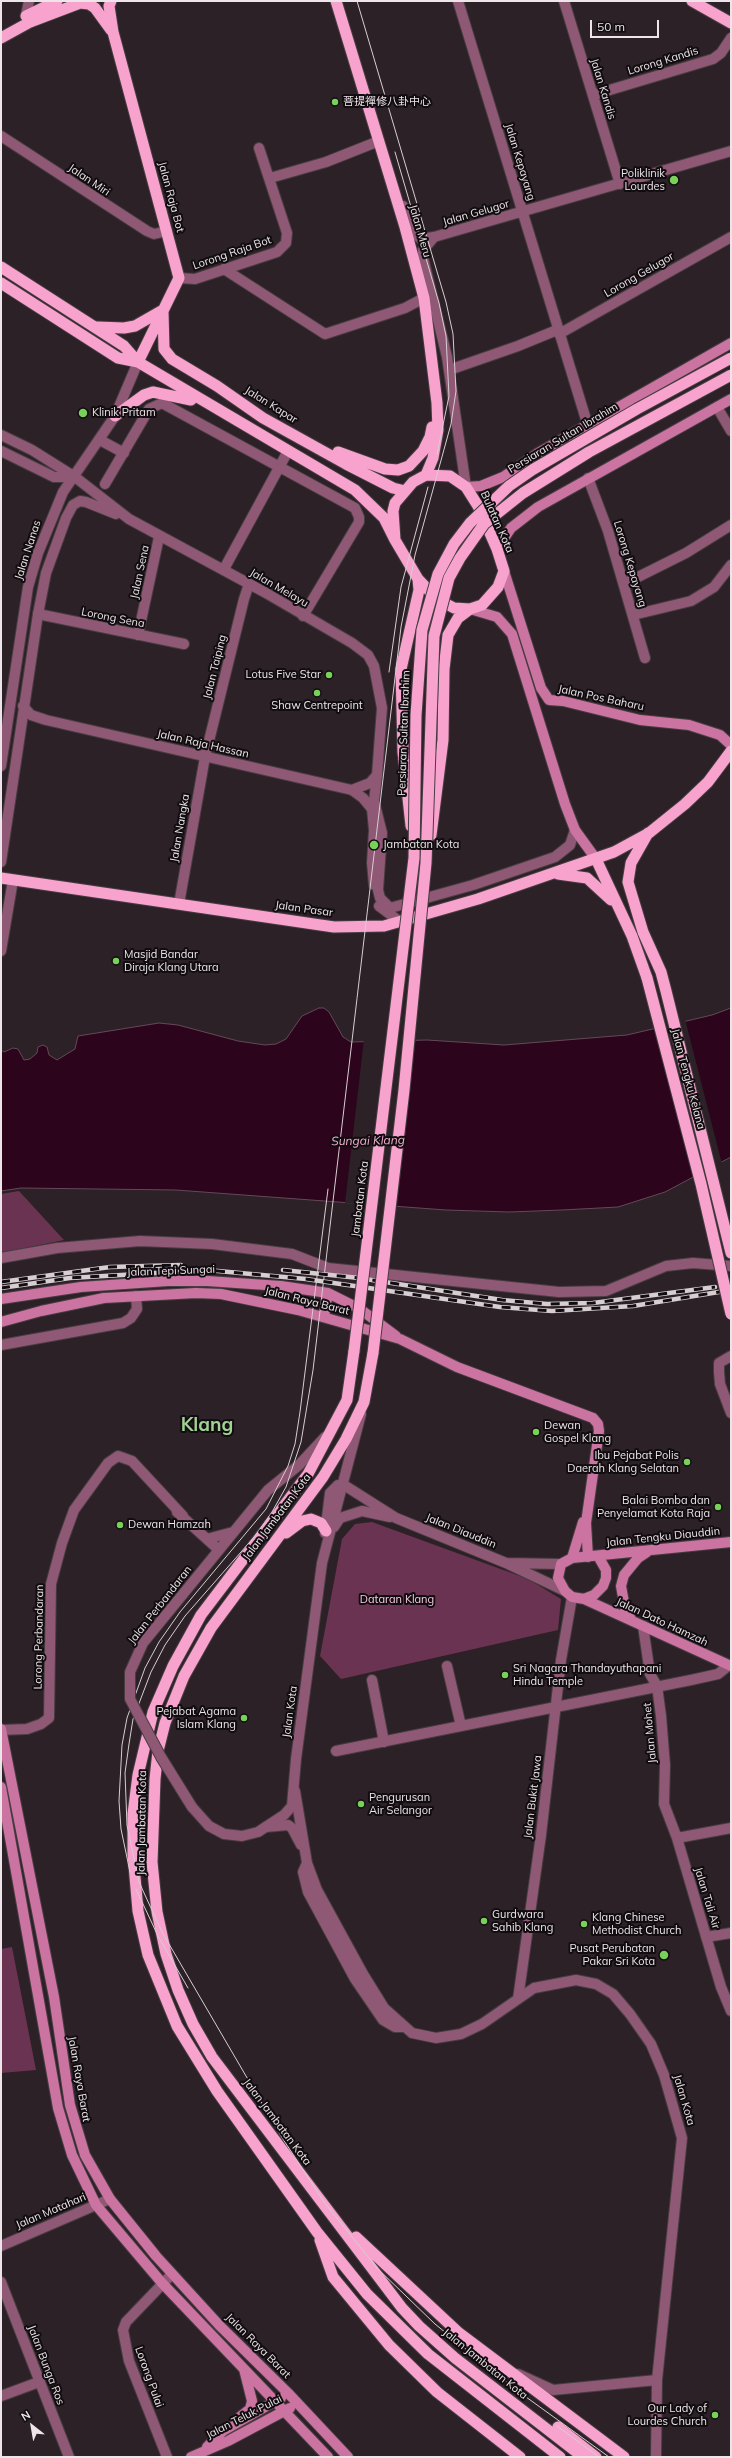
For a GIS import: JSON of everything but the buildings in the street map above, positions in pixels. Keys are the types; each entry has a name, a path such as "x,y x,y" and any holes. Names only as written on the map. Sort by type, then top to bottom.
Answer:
{"highway":[{"path":"1,37 26,15 57,1"},
{"name":"Jalan Raja Bot","path":"111,1 109,6 113,32 179,278"},
{"name":"Jalan Meru","path":"336,1 391,181 424,298 437,403 436,437 433,458 426,475"},
{"path":"692,1 731,23"},
{"path":"1,37 30,22 80,3 89,4 95,8 113,32"},
{"path":"1,267 38,293 97,327 124,346 138,362 207,405 288,451 360,495 384,518 418,579 428,591 444,604 454,608 470,609"},
{"path":"138,362 179,278"},
{"path":"1,283 118,358 138,362"},
{"path":"97,327 124,328 135,326 163,309"},
{"name":"Jalan Kapar","path":"163,309 164,349 172,359 217,386 263,418 370,478 393,488 405,491"},
{"name":"Persiaran Sultan Ibrahim","path":"414,858 416,715 422,630 438,574 454,544 485,507 532,470 731,358"},
{"path":"426,863 434,636 449,578 460,558 484,524 523,492 589,452 731,375"},
{"path":"115,416 144,394 154,392 168,394 207,405"},
{"path":"263,418 308,436 350,458 385,470 398,470 409,466 422,451 430,437 437,403"},
{"path":"395,540 393,511 398,498 419,477 426,475"},
{"name":"Bulatan Kota","path":"426,475 450,476 466,487 478,506 497,549 504,571 498,587 490,597 482,605 470,609 451,627 444,669 443,740 426,863"},
{"path":"414,858 403,752 401,669 419,590 418,579"},
{"path":"649,833 685,804 729,757"},
{"name":"Jalan Pasar","path":"1,878 334,927 384,926 478,899 596,859 649,833"},
{"name":"Jalan Tengku Kelana","path":"649,833 628,872 631,896 643,932 664,984 716,1186 731,1253"},
{"name":"Jambatan Kota","path":"354,1351 414,858"},
{"name":"Jalan Tengku Kelana","path":"596,859 632,936 647,978 668,1052 701,1184 731,1314"},
{"name":"Jalan Jambatan Kota","path":"426,863 404,1090 373,1353 364,1402 346,1439 323,1476 207,1635 184,1676 165,1723 158,1751 155,1779 152,1862 158,1912 166,1954 193,2024 212,2057 407,2312 437,2343 583,2457"},
{"path":"550,874 570,874 587,878 599,887 621,913"},
{"name":"Jalan Jambatan Kota","path":"317,2232 217,2092 177,2026 148,1955 138,1911 133,1854 133,1814 138,1775 153,1712 186,1641 201,1615 308,1474 335,1426 347,1400 352,1379 354,1351"},
{"path":"246,1580 289,1529 311,1519 321,1523 328,1533"},
{"path":"332,2214 459,2334 624,2457"},
{"path":"317,2232 367,2294 428,2354 560,2457"},
{"path":"317,2232 333,2276 389,2345 437,2392 520,2457"},
{"path":"475,2373 580,2442 596,2457"}],"main road":[{"path":"466,487 481,486 503,477 538,453 588,426 731,343"},
{"path":"497,549 511,528 525,516 588,478 731,399"},
{"name":"Jalan Pos Baharu","path":"504,571 541,688 549,700 563,701 640,720 690,725 720,735 731,745"},
{"path":"470,609 498,617 508,627 519,655 559,787 575,830 596,859"},
{"path":"536,715 541,705 549,700"},
{"name":"Jalan Tepi Sungai","path":"1,1299 81,1287 176,1281 281,1286 328,1293 360,1309 400,1339"},
{"name":"Jalan Raya Barat","path":"1,1322 41,1310 104,1298 176,1292 221,1294 324,1317 400,1339 457,1367 593,1418 598,1424 599,1431 589,1498"},
{"path":"324,1317 328,1293"},
{"path":"568,1594 584,1599 600,1591 606,1578 606,1570 593,1556 586,1523 589,1498"},
{"path":"572,1558 589,1498"},
{"name":"Jalan Tengku Diauddin","path":"593,1556 731,1542"},
{"path":"632,1621 624,1608 621,1586 624,1575 638,1558 651,1550"},
{"path":"561,1564 572,1558 593,1556"},
{"name":"Jalan Bukit Jawa","path":"561,1564 558,1578 568,1594"},
{"name":"Jalan Dato Hamzah","path":"584,1599 730,1666"},
{"name":"Jalan Raya Barat","path":"1,1730 54,1997 70,2105 85,2154 110,2199 172,2274 219,2325 288,2393 348,2457"},
{"path":"1,1787 4,1824 58,2108 72,2155 96,2205 162,2283 243,2365 328,2457"},
{"path":"223,2431 250,2409 251,2392 243,2365"},
{"name":"Jalan Teluk Pulai","path":"202,2451 223,2431 276,2402 288,2393"},
{"name":"Jalan Teluk Pulai","path":"191,2457 228,2441 286,2412 296,2403"}],"street":[{"path":"26,15 29,1"},
{"name":"Jalan Kepayang","path":"458,1 588,426"},
{"name":"Jalan Kandis","path":"564,1 620,184"},
{"name":"Lorong Kandis","path":"593,95 713,59 721,53 731,38"},
{"name":"Jalan Miri","path":"1,136 147,231 154,234 167,231"},
{"path":"270,178 326,162 379,141"},
{"name":"Lorong Raja Bot","path":"179,278 195,279 277,252 286,243 287,233 259,148"},
{"name":"Jalan Gelugor","path":"434,237 731,151"},
{"path":"391,181 415,234 421,238 434,237"},
{"name":"Jalan Meru","path":"434,237 423,250 423,258 449,370 466,487"},
{"name":"Lorong Gelugor","path":"449,370 558,332 731,237"},
{"path":"224,269 325,334 405,308 424,298"},
{"name":"Jalan Nanas","path":"1,766 32,571 55,508 63,492 75,477 115,416 138,362"},
{"path":"105,484 149,409 162,403 355,508 360,517 359,522 303,616"},
{"path":"717,407 731,431"},
{"name":"Jalan Melayu","path":"1,435 32,450 75,477 129,519 249,584 352,643 368,655 374,666 382,708 374,801 382,833 378,890 380,898 390,908 473,885 549,860 564,852 570,846 575,830"},
{"path":"100,440 124,453"},
{"path":"1,451 54,477 75,477"},
{"path":"224,570 288,451"},
{"name":"Lorong Kepayang","path":"588,478 608,531 645,658"},
{"path":"1,862 23,706 38,614 46,573 66,518 73,505 80,501 129,519"},
{"path":"624,584 686,553 731,525"},
{"name":"Jalan Sena","path":"138,635 160,537"},
{"path":"633,615 691,601 714,587 731,564"},
{"name":"Jalan Taiping","path":"205,757 249,584"},
{"name":"Lorong Sena","path":"38,614 184,644"},
{"name":"Jalan Raja Hassan","path":"23,706 31,715 46,720 352,790"},
{"name":"Jalan Nangka","path":"179,904 205,757"},
{"path":"352,790 370,783 377,775"},
{"path":"352,790 363,798 372,809 374,830 372,863 376,898 379,908 399,921"},
{"path":"1,951 13,880"},
{"path":"1,1258 57,1248 140,1241 212,1244 292,1254 328,1268 559,1292 606,1291 666,1266 693,1263 731,1266"},
{"path":"1,1345 123,1323 131,1318 137,1309 136,1296"},
{"path":"731,1356 719,1363 719,1372 720,1384 731,1413"},
{"path":"359,1494 344,1485 364,1402"},
{"name":"Jalan Perbandaran","path":"294,1781 292,1806 284,1815 258,1832 242,1836 224,1834 204,1822 192,1807 161,1757 130,1699 130,1672 143,1643 232,1532 268,1490 299,1465 335,1426"},
{"name":"Lorong Perbandaran","path":"1,1730 27,1729 41,1724 49,1718 51,1584 62,1543 74,1510 108,1463 121,1456 132,1461 183,1516 219,1550"},
{"path":"348,1467 350,1479 359,1494"},
{"name":"Jalan Kota","path":"344,1485 338,1485 330,1493 328,1533 320,1554 322,1563 294,1781 307,1863 303,1872 308,1892 359,1976 383,2020 395,2026 403,2027 412,2033 436,2038 461,2034 482,2024 534,1988 553,1983 576,1980 596,1984 613,1994 630,2014 651,2044 664,2073 682,2138 657,2380 656,2457"},
{"name":"Jalan Diauddin","path":"359,1494 396,1518 506,1563 561,1564"},
{"path":"328,1533 340,1518 362,1511 396,1518"},
{"path":"207,1539 232,1532"},
{"path":"506,1563 568,1594"},
{"name":"Jalan Bukit Jawa","path":"518,1999 556,1707 568,1594"},
{"name":"Jalan Mohet","path":"643,1626 650,1674 657,1686 665,1765 664,1804 677,1838"},
{"path":"447,1666 461,1726"},
{"path":"336,1752 718,1674 730,1666"},
{"path":"372,1680 384,1742"},
{"path":"4,1824 20,1821"},
{"path":"266,1827 288,1825 292,1828 305,1852"},
{"path":"677,1838 731,1828"},
{"name":"Jalan Tali Air","path":"677,1838 721,1987 731,2011"},
{"path":"706,1937 731,1932"},
{"name":"Jalan Matahari","path":"1,2246 110,2199"},
{"name":"Lorong Pulai","path":"167,2457 129,2361 123,2330 126,2322 172,2274"},
{"name":"Jalan Bunga Ros","path":"1,2282 69,2457"},
{"path":"504,2367 553,2390 657,2380"},
{"path":"1,2396 39,2382"}],"green space":[{"path":"19,1191 64,1240 1,1253 1,1194"},
{"name":"Dataran Klang","path":"372,1522 528,1579 561,1599 558,1630 341,1679 320,1656 342,1539 355,1524"},
{"path":"12,1947 36,2070 1,2073 1,1949"}],"water":[{"name":"Sungai Klang","path":"319,1008 324,1008 329,1012 343,1037 351,1042 427,1040 504,1045 627,1035 712,1015 731,1008 731,1157 665,1192 618,1207 562,1210 509,1212 446,1210 176,1190 21,1188 1,1191 1,1050 4,1052 13,1048 18,1049 24,1060 30,1059 37,1053 38,1047 43,1045 47,1047 49,1055 57,1060 75,1049 78,1036 159,1023 178,1025 238,1041 265,1045 276,1044 286,1039 302,1016"}],"pier":[{"path":"685,1019 722,1164 694,1179 653,1027"},
{"path":"364,1039 416,1039 397,1208 345,1203"}],"tram line":[{"path":"357,1 446,302 453,334 456,391 451,424 415,555 401,627 313,1370 301,1442 286,1487 272,1512 255,1536 185,1616 165,1645 151,1672 133,1719 129,1744 125,1773 127,1825 139,1882 162,1932 281,2136 324,2202 377,2268 435,2324 515,2389 609,2457"},
{"path":"395,152 439,303 446,336 449,396 437,454"},
{"path":"389,672 401,587 428,487"},
{"path":"130,1872 121,1829 119,1801 122,1745 127,1718 145,1668 159,1642 180,1612 266,1509 288,1466 295,1444 300,1412 328,1189"},
{"path":"136,1889 158,1936 188,1988"},
{"path":"557,2426 599,2457"}],"railway":[{"path":"1,1282 110,1267 181,1265"},
{"path":"1,1288 70,1278 207,1270 306,1279 500,1307 552,1311 633,1306 731,1290"},
{"path":"283,1270 359,1278 502,1300 547,1304 593,1303 715,1287"}],"place":[{"name":"菩提禪修八卦中心","path":"335,102"},
{"name":"Poliklinik Lourdes","path":"674,180"},
{"name":"Klinik Pritam","path":"83,413"},
{"name":"Lotus Five Star","path":"329,675"},
{"name":"Shaw Centrepoint","path":"317,693"},
{"name":"Jambatan Kota","path":"374,845"},
{"name":"Masjid Bandar Diraja Klang Utara","path":"116,961"},
{"name":"Dewan Gospel Klang","path":"536,1432"},
{"name":"Ibu Pejabat Polis Daerah Klang Selatan","path":"687,1462"},
{"name":"Balai Bomba dan Penyelamat Kota Raja","path":"718,1507"},
{"name":"Dewan Hamzah","path":"120,1525"},
{"name":"Sri Nagara Thandayuthapani Hindu Temple","path":"505,1675"},
{"name":"Pejabat Agama Islam Klang","path":"244,1718"},
{"name":"Pengurusan Air Selangor","path":"361,1804"},
{"name":"Gurdwara Sahib Klang","path":"484,1921"},
{"name":"Klang Chinese Methodist Church","path":"584,1924"},
{"name":"Pusat Perubatan Pakar Sri Kota","path":"664,1955"},
{"name":"Our Lady of Lourdes Church","path":"715,2415"}],"district":[{"name":"Klang","path":"207,1425"}]}
